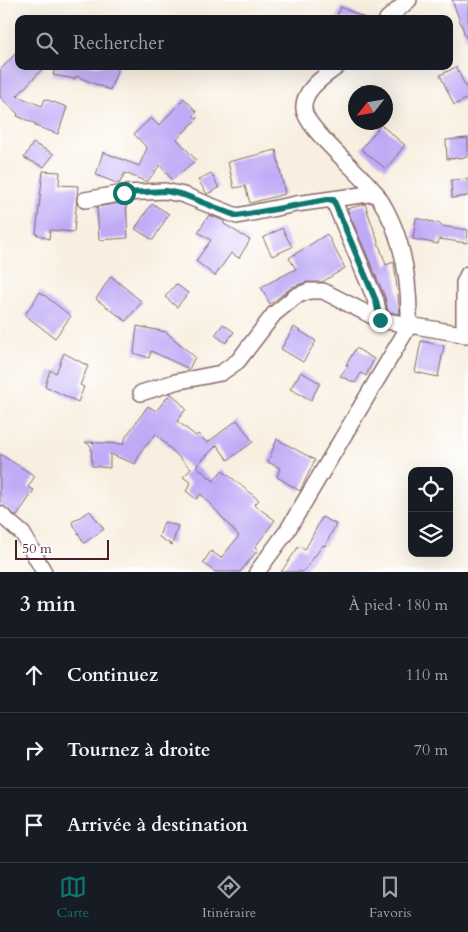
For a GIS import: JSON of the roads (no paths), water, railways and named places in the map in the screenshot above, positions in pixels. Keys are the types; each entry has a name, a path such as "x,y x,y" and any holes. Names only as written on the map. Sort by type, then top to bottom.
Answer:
{"street":[{"path":"392,15 409,0"},
{"path":"257,572 287,531 409,326 410,296 401,249 388,212 376,193 330,143 313,129 305,114 304,106 314,86 333,70"},
{"path":"85,200 124,193 166,191 184,195 237,216 376,193"},
{"path":"333,199 376,301 380,320"},
{"path":"141,393 175,382 221,373 238,361 274,314 296,296 309,291 323,290 380,320 466,335 464,283 468,274"},
{"path":"0,514 23,534 44,572"}]}
